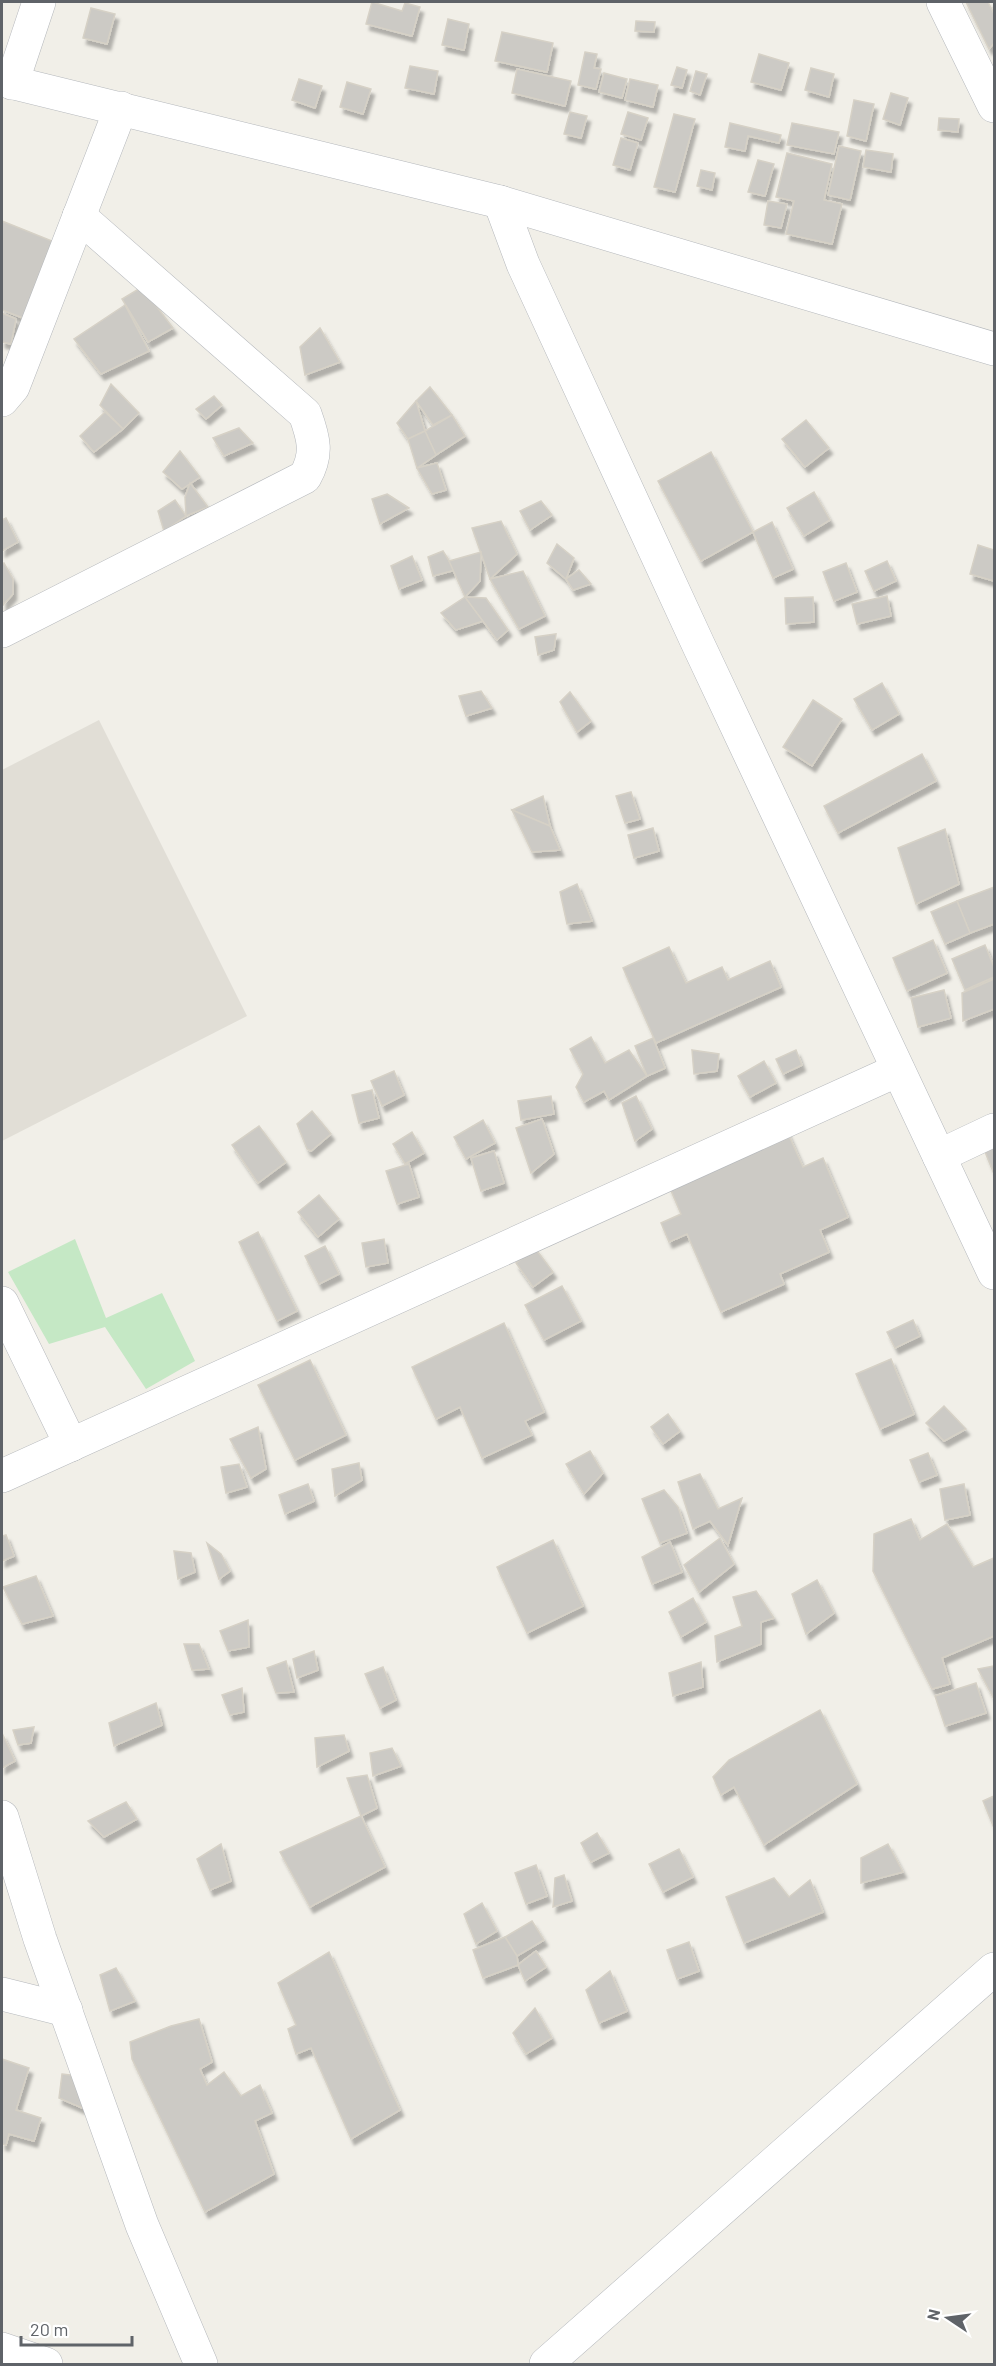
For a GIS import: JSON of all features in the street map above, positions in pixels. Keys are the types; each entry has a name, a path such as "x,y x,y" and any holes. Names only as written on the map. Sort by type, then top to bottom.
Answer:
{"street":[{"path":"39,2 7,82 500,202 994,349"},
{"path":"943,2 994,106"},
{"path":"2,400 13,387 121,108"},
{"path":"500,202 522,264 994,1273"},
{"path":"2,631 305,477 314,461 312,435 305,414 79,216"},
{"path":"2,1476 898,1070"},
{"path":"939,1156 994,1130"},
{"path":"2,1303 71,1445"},
{"path":"2,1817 40,1939 142,2225 201,2364"},
{"path":"546,2364 994,1969"},
{"path":"2,1994 66,2010"},
{"path":"2,2349 46,2364"}],"shaded area":[{"path":"99,720 247,1016 2,1141 2,770"}],"green space":[{"path":"75,1239 106,1318 162,1293 195,1361 146,1389 105,1327 49,1344 8,1272"}],"building":[{"path":"372,2 402,11 405,3 420,7 412,36 366,24"},
{"path":"966,2 988,2 994,14 994,43 989,49"},
{"path":"91,8 115,14 107,44 83,38"},
{"path":"448,19 469,24 464,50 442,45"},
{"path":"636,21 655,22 654,32 635,31"},
{"path":"502,32 553,43 547,72 495,61"},
{"path":"585,52 597,54 594,68 601,69 596,89 578,85"},
{"path":"759,54 789,63 781,90 751,82"},
{"path":"410,66 438,71 434,94 405,88"},
{"path":"677,67 687,70 682,88 671,85"},
{"path":"811,68 834,74 829,97 805,90"},
{"path":"517,69 571,81 565,106 512,93"},
{"path":"696,71 707,74 700,95 690,91"},
{"path":"604,73 627,79 622,98 599,92"},
{"path":"299,79 322,86 315,108 292,100"},
{"path":"630,79 658,85 653,107 625,100"},
{"path":"347,82 371,89 363,114 340,107"},
{"path":"891,93 908,98 900,125 883,119"},
{"path":"854,100 874,104 866,141 847,136"},
{"path":"570,112 587,116 581,138 564,134"},
{"path":"628,112 648,118 641,140 621,134"},
{"path":"674,114 695,119 675,192 654,187"},
{"path":"939,118 959,119 958,132 938,130"},
{"path":"730,123 781,135 779,143 748,136 745,151 725,147"},
{"path":"792,123 839,132 834,154 787,145"},
{"path":"621,138 638,143 630,170 613,165"},
{"path":"839,146 861,151 850,200 828,195"},
{"path":"866,150 893,154 891,172 863,167"},
{"path":"787,153 832,164 824,200 842,204 832,244 786,234 794,201 776,197"},
{"path":"758,160 774,164 765,196 748,192"},
{"path":"701,170 715,173 712,190 697,186"},
{"path":"768,201 787,204 781,228 764,225"},
{"path":"2,221 72,249 23,318 2,310"},
{"path":"142,287 173,328 148,342 122,299"},
{"path":"125,305 149,351 101,374 74,339"},
{"path":"2,313 16,319 11,344 2,342"},
{"path":"320,328 340,362 305,375 300,347"},
{"path":"111,384 139,413 123,429 100,405"},
{"path":"430,387 452,415 433,425 416,401"},
{"path":"214,396 222,405 206,419 196,409"},
{"path":"416,401 425,431 408,439 397,423"},
{"path":"105,412 123,429 94,452 80,436"},
{"path":"452,415 465,436 436,455 425,431"},
{"path":"806,420 829,448 805,467 782,439"},
{"path":"239,428 253,443 224,456 213,438"},
{"path":"425,431 436,455 417,468 408,439"},
{"path":"180,451 200,477 182,489 163,472"},
{"path":"711,452 753,532 701,561 658,481"},
{"path":"437,463 446,490 432,494 417,468"},
{"path":"190,483 208,507 186,516 185,497"},
{"path":"814,492 830,520 804,536 787,508"},
{"path":"387,494 409,508 380,524 372,499"},
{"path":"175,500 186,516 164,531 158,511"},
{"path":"541,501 552,515 530,530 520,511"},
{"path":"6,518 18,542 2,551 2,520"},
{"path":"501,521 517,554 490,579 472,528"},
{"path":"772,522 793,569 773,578 753,532"},
{"path":"557,544 574,558 566,579 547,563"},
{"path":"978,545 994,550 994,581 970,574"},
{"path":"443,551 455,570 433,576 428,557"},
{"path":"481,552 480,581 465,597 449,561"},
{"path":"412,556 422,580 399,589 391,566"},
{"path":"887,561 896,581 874,591 865,571"},
{"path":"4,563 13,579 13,594 3,605 2,564"},
{"path":"846,563 857,592 834,601 823,572"},
{"path":"579,570 591,584 573,590 566,579"},
{"path":"523,571 545,616 519,629 490,579"},
{"path":"887,596 891,616 857,624 852,604"},
{"path":"465,597 483,621 456,630 441,613"},
{"path":"465,597 486,598 508,630 497,640"},
{"path":"813,597 814,622 786,624 785,598"},
{"path":"556,634 554,650 538,655 535,637"},
{"path":"882,683 899,714 872,730 854,699"},
{"path":"481,691 492,708 466,716 459,696"},
{"path":"570,692 591,721 577,732 560,702"},
{"path":"813,700 842,719 812,766 783,747"},
{"path":"922,754 936,781 838,833 824,806"},
{"path":"631,792 640,819 625,823 616,796"},
{"path":"543,796 550,826 512,810"},
{"path":"512,810 550,826 560,850 532,852"},
{"path":"653,828 659,851 634,858 628,835"},
{"path":"945,829 959,884 916,904 898,848"},
{"path":"577,884 592,921 567,924 560,892"},
{"path":"994,887 994,924 970,933 957,901"},
{"path":"957,901 970,933 945,944 931,912"},
{"path":"933,940 947,973 907,991 893,958"},
{"path":"985,945 994,967 994,977 965,990 952,959"},
{"path":"669,947 686,983 722,967 728,980 770,961 781,987 656,1043 623,968"},
{"path":"994,979 994,1009 963,1021 962,993"},
{"path":"944,990 951,1018 918,1027 911,998"},
{"path":"591,1037 605,1063 629,1050 647,1076 609,1100 604,1091 584,1102 576,1087 583,1074 570,1049"},
{"path":"653,1038 665,1068 647,1076 635,1046"},
{"path":"692,1050 719,1054 717,1071 694,1074"},
{"path":"796,1050 802,1065 783,1074 776,1059"},
{"path":"764,1061 776,1083 750,1097 738,1076"},
{"path":"394,1071 404,1095 382,1106 371,1081"},
{"path":"372,1090 379,1118 359,1123 352,1095"},
{"path":"551,1096 554,1114 521,1120 518,1101"},
{"path":"636,1096 652,1129 635,1141 622,1103"},
{"path":"312,1111 331,1134 311,1151 307,1149 297,1124"},
{"path":"542,1119 554,1154 531,1173 516,1128"},
{"path":"483,1120 495,1143 466,1159 454,1137"},
{"path":"259,1126 286,1162 258,1183 232,1145"},
{"path":"786,1129 803,1167 823,1158 848,1217 820,1230 829,1252 780,1274 784,1284 721,1312 687,1234 669,1242 661,1223 681,1214 669,1186"},
{"path":"412,1132 424,1153 405,1164 393,1144"},
{"path":"994,1148 994,1174 985,1152"},
{"path":"494,1151 504,1183 481,1191 471,1158"},
{"path":"409,1164 419,1197 397,1204 386,1171"},
{"path":"319,1195 339,1219 318,1237 298,1212"},
{"path":"258,1232 297,1311 277,1321 239,1242"},
{"path":"384,1239 388,1263 366,1267 362,1243"},
{"path":"325,1246 339,1274 319,1284 305,1256"},
{"path":"535,1248 553,1272 533,1287 516,1263"},
{"path":"562,1286 581,1321 544,1340 525,1305"},
{"path":"913,1320 920,1336 895,1348 887,1332"},
{"path":"504,1323 544,1412 525,1421 532,1435 482,1458 460,1407 436,1419 412,1367"},
{"path":"891,1359 914,1414 880,1429 856,1374"},
{"path":"310,1360 346,1435 295,1460 258,1385"},
{"path":"944,1406 966,1429 944,1441 926,1423"},
{"path":"668,1414 680,1431 663,1444 651,1427"},
{"path":"258,1427 266,1469 251,1478 230,1439"},
{"path":"590,1451 603,1473 584,1494 566,1464"},
{"path":"928,1453 937,1475 919,1482 910,1460"},
{"path":"359,1463 362,1480 335,1496 332,1469"},
{"path":"239,1464 247,1487 226,1493 221,1467"},
{"path":"700,1474 718,1509 742,1498 728,1545 710,1521 693,1529 678,1482"},
{"path":"308,1484 314,1501 285,1514 279,1495"},
{"path":"964,1484 970,1515 945,1520 940,1489"},
{"path":"664,1490 678,1507 687,1533 660,1543 642,1499"},
{"path":"911,1519 920,1540 947,1524 973,1567 994,1558 994,1636 942,1658 950,1684 932,1689 873,1571 874,1534"},
{"path":"6,1535 14,1556 2,1561 2,1536"},
{"path":"720,1538 734,1564 699,1592 684,1565"},
{"path":"553,1540 583,1606 527,1633 497,1567"},
{"path":"670,1542 682,1572 652,1584 642,1557"},
{"path":"207,1543 221,1554 230,1571 219,1579"},
{"path":"174,1551 191,1553 195,1572 178,1579"},
{"path":"36,1576 53,1616 22,1624 3,1587"},
{"path":"817,1580 834,1613 806,1634 792,1594"},
{"path":"756,1591 774,1618 761,1622 761,1644 717,1662 715,1636 742,1626 733,1597"},
{"path":"693,1598 706,1622 681,1637 669,1612"},
{"path":"248,1620 249,1647 228,1651 220,1631"},
{"path":"184,1644 199,1644 209,1669 192,1670"},
{"path":"314,1651 318,1670 297,1678 293,1659"},
{"path":"286,1661 294,1692 276,1693 267,1668"},
{"path":"701,1662 703,1687 673,1696 669,1673"},
{"path":"994,1666 994,1699 978,1669"},
{"path":"383,1667 396,1700 380,1708 365,1674"},
{"path":"976,1683 986,1713 945,1726 935,1696"},
{"path":"242,1688 244,1712 230,1715 222,1695"},
{"path":"156,1703 162,1725 114,1746 109,1723"},
{"path":"820,1710 857,1784 764,1845 734,1787 721,1795 713,1777 729,1760"},
{"path":"34,1727 31,1743 18,1745 13,1730"},
{"path":"2,1733 15,1761 2,1768"},
{"path":"344,1735 349,1751 317,1767 315,1738"},
{"path":"392,1748 401,1766 373,1776 370,1753"},
{"path":"367,1775 377,1808 361,1816 347,1778"},
{"path":"994,1796 994,1828 983,1801"},
{"path":"126,1802 137,1819 104,1837 88,1821"},
{"path":"361,1816 385,1867 310,1907 280,1852"},
{"path":"597,1833 609,1853 591,1862 581,1843"},
{"path":"221,1844 231,1881 210,1890 197,1859"},
{"path":"888,1844 903,1872 861,1883 861,1858"},
{"path":"679,1849 693,1877 663,1892 649,1864"},
{"path":"536,1865 547,1896 526,1904 515,1873"},
{"path":"564,1875 572,1901 553,1907 555,1878"},
{"path":"774,1878 789,1897 810,1880 823,1912 744,1943 726,1897"},
{"path":"482,1903 497,1931 476,1944 464,1914"},
{"path":"532,1921 544,1940 517,1956 505,1937"},
{"path":"505,1937 517,1956 518,1965 483,1978 473,1950"},
{"path":"689,1942 699,1971 677,1979 667,1950"},
{"path":"536,1951 546,1967 525,1981 518,1965"},
{"path":"329,1952 400,2110 351,2139 311,2048 296,2054 288,2029 296,2025 278,1983"},
{"path":"116,1968 135,2001 110,2011 100,1975"},
{"path":"610,1971 627,2011 599,2023 586,1990"},
{"path":"535,2008 552,2038 526,2054 513,2033"},
{"path":"199,2019 212,2062 200,2069 207,2085 224,2072 241,2096 260,2085 272,2113 255,2121 274,2174 205,2212 132,2059 130,2042 171,2026"},
{"path":"2,2059 29,2068 16,2110 41,2118 34,2141 9,2134 6,2145 2,2144"},
{"path":"62,2074 86,2077 82,2108 59,2098"}]}
